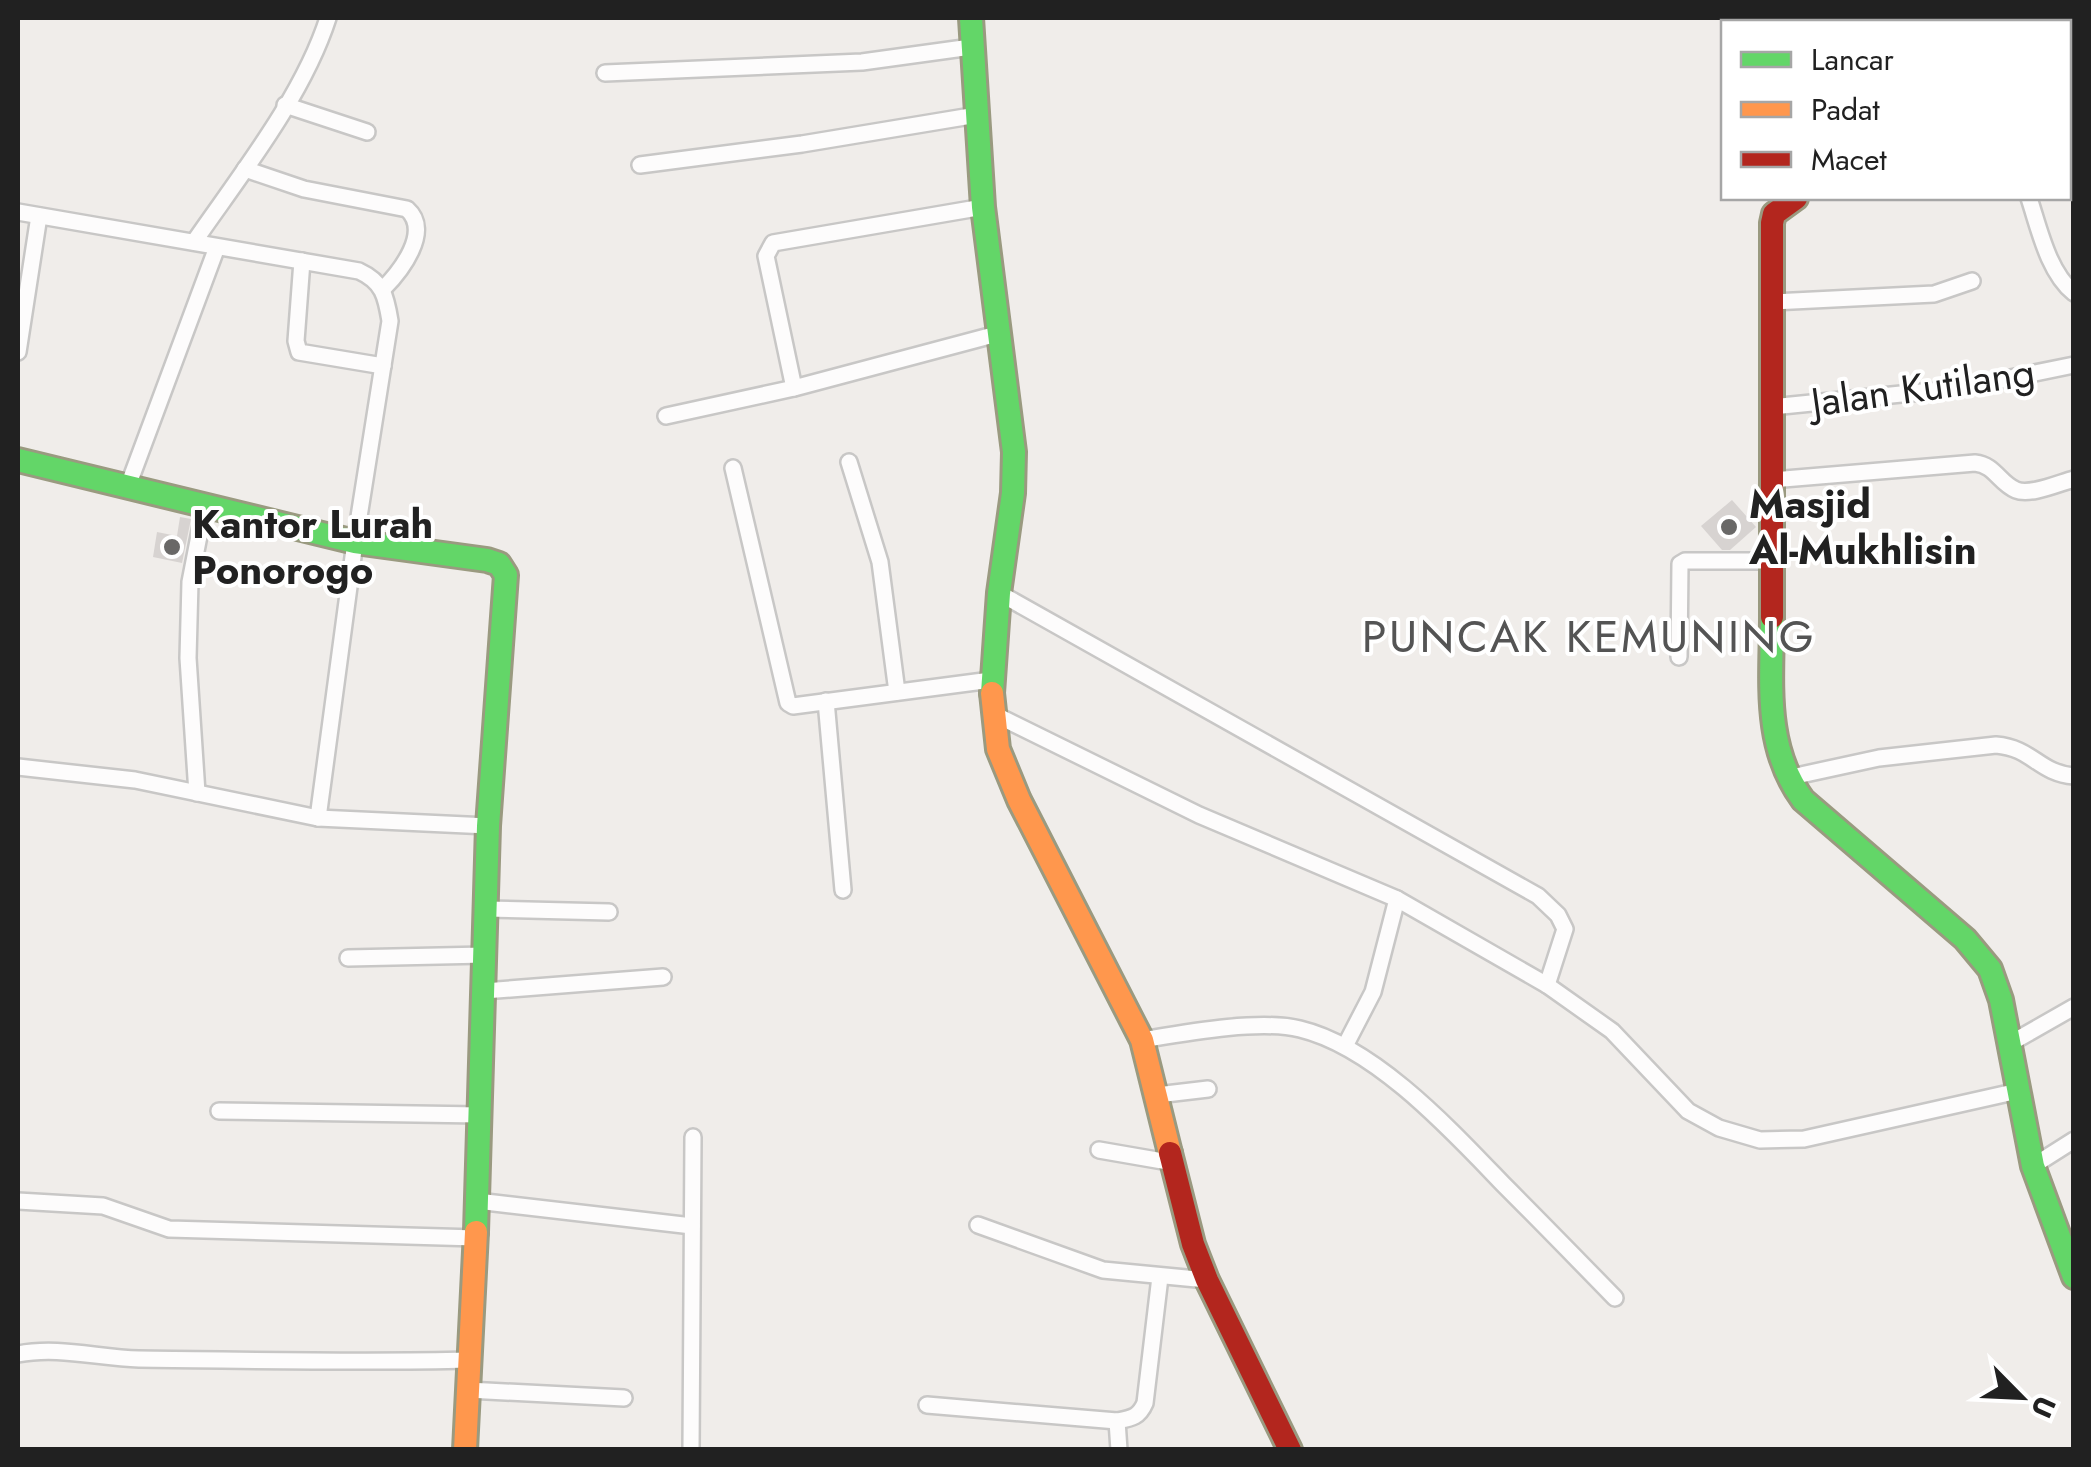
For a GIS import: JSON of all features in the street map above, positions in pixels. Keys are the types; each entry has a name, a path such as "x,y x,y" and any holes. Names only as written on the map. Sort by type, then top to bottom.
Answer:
{"street":[{"path":"194,242 285,105 323,36 328,18"},
{"path":"971,18 984,207 1015,473 992,680 998,749 1019,800 1142,1040 1184,1214 1206,1280 1290,1450"},
{"path":"604,73 862,62 971,47"},
{"path":"285,105 367,132"},
{"path":"640,165 802,144 976,115"},
{"path":"245,169 304,189 407,209 415,216 417,228 411,250 398,274 383,288"},
{"path":"1793,200 1774,214 1770,560 1772,719 1778,754 1787,778 1803,800 1965,939 1990,969 2002,1000 2033,1166 2074,1278"},
{"path":"2030,200 2045,247 2067,288 2074,293"},
{"path":"794,388 766,256 773,244 984,207"},
{"path":"18,212 359,271 383,288 390,321 318,818"},
{"path":"18,344 39,216"},
{"path":"128,486 217,247"},
{"path":"302,261 296,341 300,352 382,366"},
{"path":"1774,302 1934,294 1972,280"},
{"path":"666,416 794,388 997,334"},
{"name":"Jalan Kutilang","path":"1772,407 1961,388 2074,365"},
{"path":"18,460 355,542 487,560 499,564 506,575 488,826 476,1238 465,1450"},
{"path":"848,462 880,562 897,692"},
{"path":"1771,480 1975,463 1989,466 2019,492 2074,480"},
{"path":"733,468 788,703 794,706 992,680"},
{"path":"197,793 188,658 190,582 205,506"},
{"path":"1679,657 1680,564 1770,560"},
{"path":"999,594 1538,896 1558,915 1566,930 1547,985"},
{"path":"826,702 844,890"},
{"path":"994,714 1199,815 1397,900 1547,985 1612,1031 1688,1110 1719,1128 1760,1140 1804,1139 2018,1091"},
{"path":"1787,778 1879,758 1996,744 2015,746 2044,768 2074,776"},
{"path":"18,767 135,780 318,818 488,826"},
{"path":"1344,1046 1373,992 1397,900"},
{"path":"486,909 609,912"},
{"path":"348,958 484,956"},
{"path":"484,991 663,977"},
{"path":"2009,1044 2074,1007"},
{"path":"1142,1040 1196,1031 1282,1026 1315,1033 1344,1046 1442,1121 1615,1298"},
{"path":"1157,1094 1208,1089"},
{"path":"219,1110 480,1115"},
{"path":"692,1450 693,1136"},
{"path":"2033,1166 2074,1140"},
{"path":"1100,1150 1174,1163"},
{"path":"18,1201 103,1206 169,1229 476,1238"},
{"path":"477,1201 692,1226"},
{"path":"978,1225 1103,1270 1206,1280"},
{"path":"927,1405 1118,1420 1140,1414 1145,1404 1160,1277"},
{"path":"18,1354 75,1352 124,1358 306,1362 469,1360"},
{"path":"468,1390 624,1398"},
{"path":"1118,1420 1118,1450"}],"building":[{"name":"Masjid Al-Mukhlisin","path":"1732,500 1756,527 1730,550 1722,550 1701,526"},
{"name":"Kantor Lurah Ponorogo","path":"180,517 191,519 182,563 153,557 157,532 177,536"}],"traffic: fast":[{"path":"971,18 983,207 1014,452 992,693"},
{"path":"18,460 355,542 487,560 499,564 506,575 488,826 476,1232"},
{"path":"1772,617 1772,712 1781,758 1803,800 1965,939 1990,969 2001,1000 2033,1166 2074,1277"}],"traffic: slow":[{"path":"992,693 998,749 1019,800 1142,1040 1170,1153"},
{"path":"465,1450 476,1232"}],"traffic: jam":[{"path":"1772,617 1772,223 1774,214 1793,200"},
{"path":"1170,1153 1193,1244 1207,1280 1290,1450"}],"place":[{"name":"Masjid Al-Mukhlisin","path":"1729,527"},
{"name":"Kantor Lurah Ponorogo","path":"172,547"}],"district":[{"name":"PUNCAK KEMUNING","path":"1589,636"}]}
